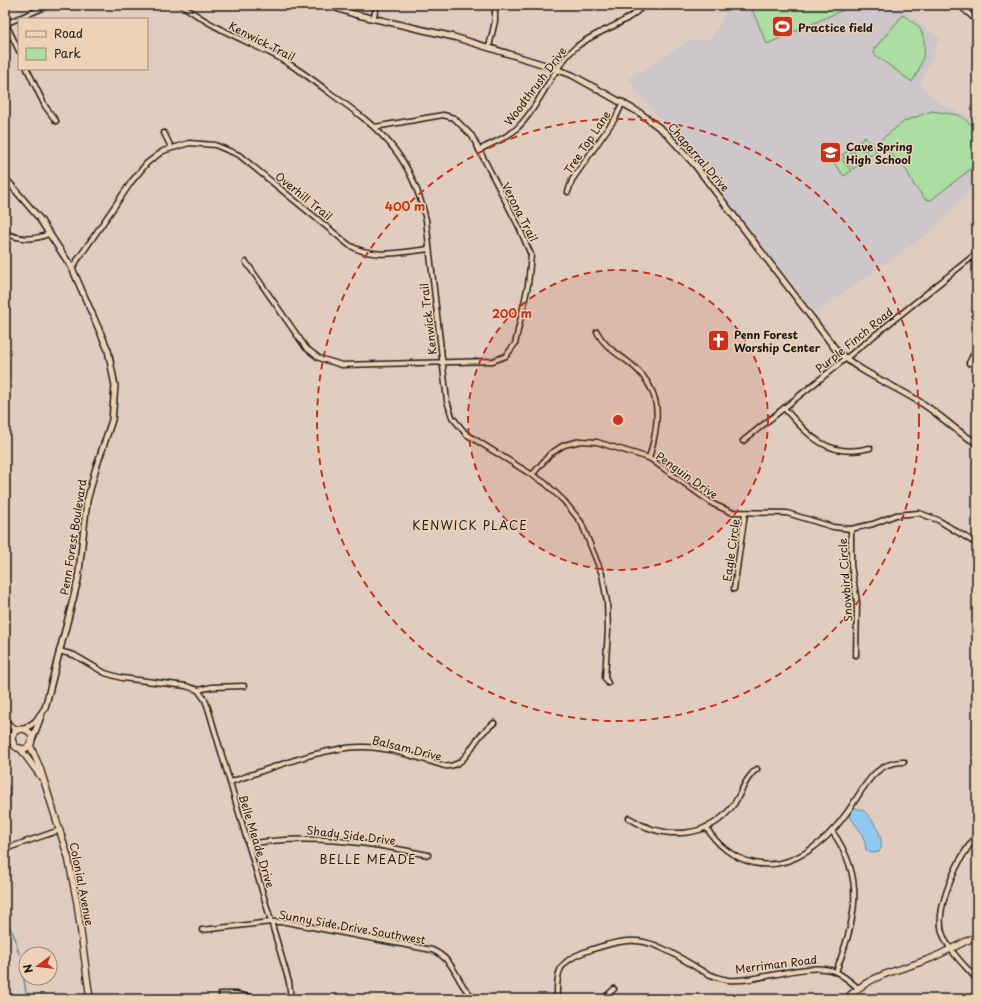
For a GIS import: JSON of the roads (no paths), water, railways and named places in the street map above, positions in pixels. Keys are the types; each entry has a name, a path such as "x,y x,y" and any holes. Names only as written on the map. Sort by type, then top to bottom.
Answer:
{"main road":[{"path":"5,722 17,730 25,729"},
{"name":"Colonial Avenue","path":"25,729 30,732 31,743 41,777 68,857 77,903 90,999"},
{"path":"13,742 12,736 17,730"},
{"name":"Colonial Avenue","path":"5,732 20,748 41,777"},
{"path":"20,748 25,748 31,743"},
{"path":"846,999 858,988 880,975 920,962 977,936"}],"street":[{"path":"20,18 50,5"},
{"name":"Kenwick Trail","path":"182,5 208,24 287,62 350,106 375,127 398,155 412,179 422,206 429,249 447,401 452,417 456,424 472,439 532,475 553,490 569,506 581,522 590,541 602,574 607,602 608,630 605,678 608,683"},
{"name":"Chaparral Drive","path":"327,5 373,19 454,37 557,69 622,102 656,124 678,145 726,205 831,344 845,358 856,367 923,404 977,444"},
{"path":"373,19 377,5"},
{"path":"489,47 495,21 494,5"},
{"name":"Woodthrush Drive","path":"479,150 506,136 517,128 557,69 572,51 585,40 630,16 644,5"},
{"path":"959,5 977,21"},
{"path":"18,19 6,24 18,49"},
{"path":"27,70 45,106 56,122"},
{"name":"Tree Top Lane","path":"568,192 572,180 616,117 622,102"},
{"name":"Verona Trail","path":"246,262 300,340 319,358 342,365 493,361 502,358 509,353 518,335 528,285 531,261 529,249 472,136 461,123 454,118 444,115 375,127"},
{"path":"164,133 171,147"},
{"name":"Overhill Trail","path":"72,268 139,171 156,155 171,147 195,142 215,145 231,150 350,245 360,250 381,254 429,249"},
{"name":"Penn Forest Boulevard","path":"5,178 50,233 72,268 108,350 114,376 115,398 112,420 91,482 78,580 58,651 45,708 31,743"},
{"path":"5,233 19,239 31,239 50,233"},
{"name":"Purple Finch Road","path":"743,441 977,253"},
{"path":"597,332 604,344 641,372 653,389 657,410 649,458"},
{"path":"969,364 977,347"},
{"path":"784,408 808,433 826,446 845,451 870,448"},
{"name":"Penguin Drive","path":"532,475 550,454 564,445 581,441 597,442 649,458 717,507 731,512 787,513 833,527 851,529 863,527 896,515 919,513 938,520 977,544"},
{"name":"Eagle Circle","path":"734,589 745,513"},
{"name":"Snowbird Circle","path":"851,529 852,565 857,602 856,655"},
{"path":"58,651 74,655 114,676 186,686 198,690 212,687 244,686"},
{"name":"Belle Meade Drive","path":"198,690 205,700 208,708 289,982 291,999"},
{"path":"25,729 36,721 42,714"},
{"name":"Balsam Drive","path":"230,782 316,755 352,747 389,750 445,766 454,766 462,761 480,736 494,722"},
{"path":"706,827 714,838 730,853 747,861 767,864 782,863 798,857 815,846 832,831 847,814 872,775 885,765 904,762"},
{"path":"629,818 653,830 672,834 688,833 706,827 729,810 746,780 757,769"},
{"path":"5,848 60,830"},
{"path":"832,831 848,858 855,888 853,915 836,972"},
{"path":"977,836 958,863 941,912 943,933 951,949 977,980"},
{"name":"Shady Side Drive","path":"248,844 312,838 428,855"},
{"name":"Sunny Side Drive Southwest","path":"202,930 271,922 307,925 432,950 441,954 449,961 464,989 476,999"},
{"name":"Merriman Road","path":"557,999 558,974 565,962 573,956 626,940 644,942 660,947 709,974 726,980 744,980 816,968 836,972 858,988"},
{"path":"603,999 614,989"},
{"path":"221,994 236,994 258,999"}],"water":[{"path":"855,808 864,811 878,830 881,842 879,852 872,853 866,850 862,835 849,815 850,809"}],"waterway":[{"path":"5,815 8,812 9,786"},
{"path":"5,917 15,938 18,950"},
{"path":"25,986 27,999"}],"place":[{"name":"Practice field","path":"782,27"},
{"name":"Cave Spring High School","path":"831,152"},
{"name":"Penn Forest Worship Center","path":"718,340"}],"district":[{"name":"KENWICK PLACE","path":"470,525"},
{"name":"BELLE MEADE","path":"368,859"}]}
